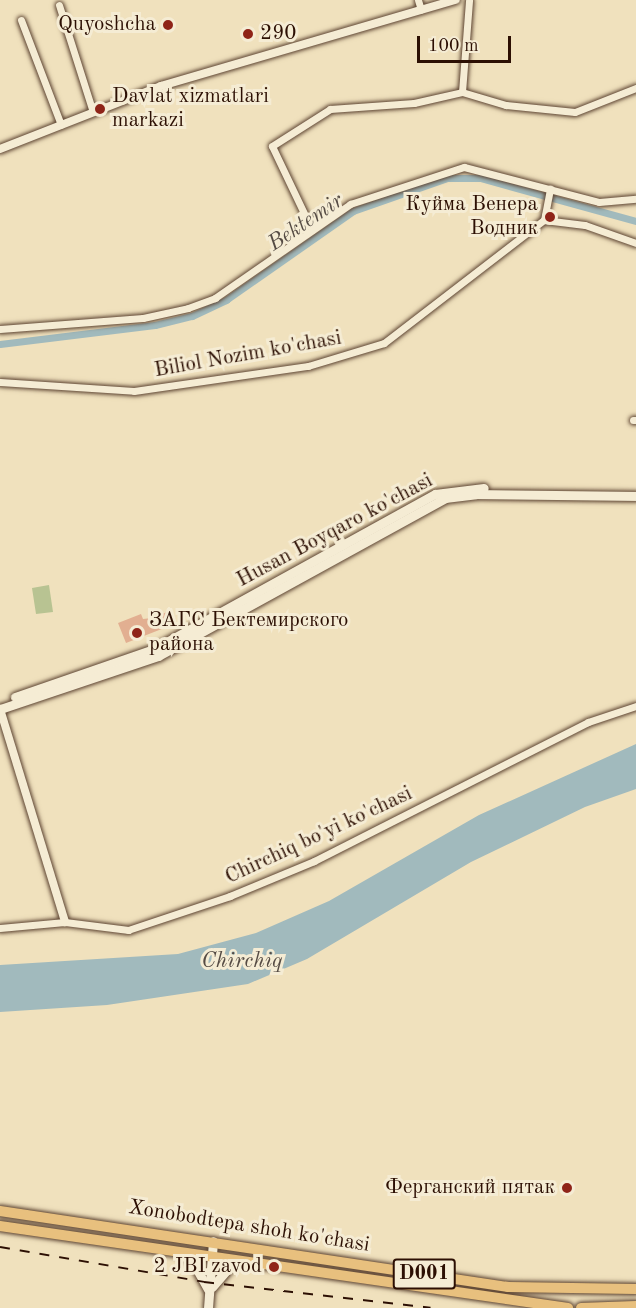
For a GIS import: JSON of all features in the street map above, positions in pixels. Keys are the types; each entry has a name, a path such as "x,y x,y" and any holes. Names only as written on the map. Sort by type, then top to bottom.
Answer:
{"highway":[{"name":"Xonobodtepa shoh ko'chasi","path":"0,1210 549,1290 636,1289"},
{"name":"Xonobodtepa shoh ko'chasi","path":"0,1226 568,1308"},
{"path":"548,1306 549,1290"},
{"path":"581,1308 636,1306"}],"main road":[{"name":"Husan Boyqaro ko'chasi","path":"0,703 154,649 204,628 443,492 468,487 636,490"},
{"name":"Husan Boyqaro ko'chasi","path":"0,709 123,669 445,498 476,494 636,496"},
{"path":"208,1308 213,1241"},
{"path":"180,1253 194,1264 209,1291"},
{"path":"209,1291 218,1275 236,1261"}],"street":[{"path":"418,0 420,10"},
{"path":"0,149 93,112 258,54 456,0"},
{"path":"462,92 469,0"},
{"path":"59,5 93,112"},
{"path":"21,20 61,125"},
{"path":"312,230 273,145 330,110 414,103 462,92 506,105 576,112 636,88"},
{"path":"0,329 143,318 188,308 215,298 350,204 464,167 599,202 636,199"},
{"path":"550,189 544,220 585,225 636,243"},
{"name":"Biliol Nozim ko'chasi","path":"0,382 134,391 308,366 353,355 384,343 544,220"},
{"name":"Chirchiq bo'yi ko'chasi","path":"0,928 65,922 128,930 230,896 314,861 588,722 636,706"},
{"path":"0,709 65,922"}],"green space":[{"path":"49,585 53,612 36,614 32,588"}],"water":[{"name":"Chirchiq","path":"636,744 636,789 585,807 471,862 307,959 248,984 107,1005 0,1012 0,965 178,954 256,933 329,901 479,815"}],"building":[{"name":"ЗАГС Бектемирского района","path":"172,610 177,623 126,643 118,623 141,614 143,619 152,618"}],"waterway":[{"name":"Bektemir","path":"0,344 155,325 192,316 226,300 353,211 447,178 480,178 636,221"}],"railway":[{"path":"0,1247 204,1282 431,1308"}],"place":[{"name":"Quyoshcha","path":"168,25"},
{"name":"290","path":"248,34"},
{"name":"Davlat xizmatlari markazi","path":"100,109"},
{"name":"Куйма Венера Водник","path":"550,217"},
{"name":"ЗАГС Бектемирского района","path":"137,633"},
{"name":"Ферганский пятак","path":"567,1188"},
{"name":"2 JBI zavod","path":"274,1267"}]}
